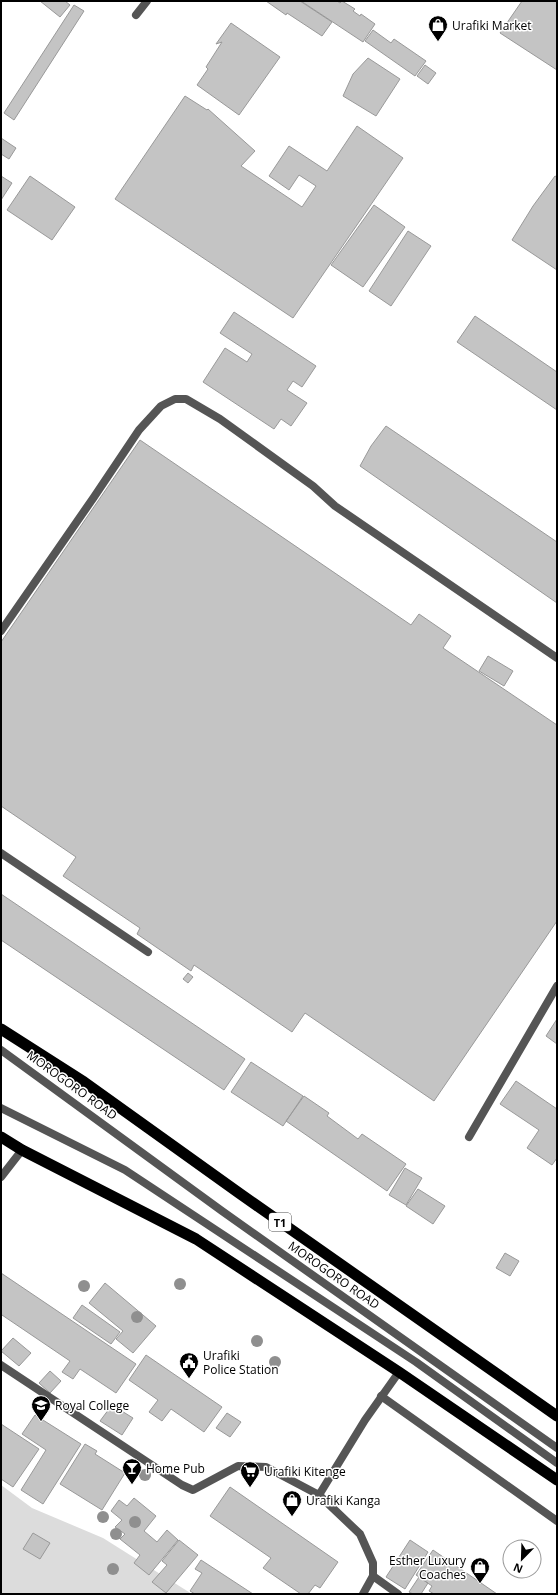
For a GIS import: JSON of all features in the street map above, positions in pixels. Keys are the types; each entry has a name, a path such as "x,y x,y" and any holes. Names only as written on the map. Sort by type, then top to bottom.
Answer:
{"highway":[{"name":"MOROGORO ROAD","path":"1,1029 84,1082 246,1198 557,1416"},
{"path":"1,1137 22,1150 196,1240 399,1372 557,1480"}],"street":[{"path":"136,15 147,1"},
{"path":"1,631 94,498 139,430 161,406 175,399 186,399 220,419 313,486 335,506 557,658"},
{"path":"1,853 148,952"},
{"path":"469,1138 557,987"},
{"name":"MOROGORO ROAD","path":"1,1050 222,1211 557,1448"},
{"path":"1,1108 132,1174 416,1362 557,1463"},
{"path":"1,1177 22,1150"},
{"path":"1,1365 182,1485 193,1490 238,1466 266,1467 319,1495 360,1534 373,1563 373,1576 362,1594"},
{"path":"319,1495 365,1420 399,1372"},
{"path":"381,1396 557,1521"},
{"path":"373,1576 398,1594"}],"shaded area":[{"path":"1,1485 32,1508 103,1538 192,1594 1,1594"}],"building":[{"path":"40,1 65,1 70,5 60,17"},
{"path":"266,1 300,1 332,22 322,36 287,13 286,15"},
{"path":"301,1 337,1 340,3 342,1 355,9 353,11 360,16 361,14 375,24 363,42"},
{"path":"522,1 557,1 557,70 500,33"},
{"path":"74,5 84,11 14,120 4,113"},
{"path":"231,23 280,57 239,115 197,85 208,69 206,67 222,42 216,44"},
{"path":"373,30 391,43 394,39 426,61 415,76 365,41"},
{"path":"368,58 400,79 376,116 343,96 353,74"},
{"path":"425,65 436,73 428,84 417,76"},
{"path":"185,96 207,110 208,109 255,151 241,166 302,207 316,186 299,175 289,190 269,176 289,146 327,171 357,126 403,158 293,318 115,199"},
{"path":"1,138 16,148 9,159 1,154"},
{"path":"1,176 12,183 1,200"},
{"path":"30,176 75,207 52,240 7,210"},
{"path":"555,176 557,177 557,270 512,240 533,206"},
{"path":"374,205 405,227 363,287 331,265"},
{"path":"408,231 431,246 391,306 369,291"},
{"path":"234,312 316,366 302,387 293,381 287,390 307,403 291,426 281,419 274,429 203,382 225,348 247,362 252,354 220,333"},
{"path":"475,316 557,372 557,410 457,342"},
{"path":"386,426 557,542 557,603 360,466 371,446"},
{"path":"140,440 411,625 419,614 451,636 443,648 557,725 557,921 434,1101 305,1013 292,1032 194,965 191,971 137,934 140,928 63,876 76,857 1,806 1,642"},
{"path":"488,656 513,671 504,686 479,671"},
{"path":"1,894 245,1059 224,1090 1,940"},
{"path":"188,973 193,977 188,983 183,979"},
{"path":"557,1019 557,1044 546,1036"},
{"path":"251,1062 303,1096 283,1126 231,1092"},
{"path":"516,1081 557,1109 557,1158 552,1165 527,1148 539,1130 500,1104"},
{"path":"304,1096 329,1113 327,1116 358,1139 362,1134 406,1164 387,1191 286,1121"},
{"path":"405,1168 422,1178 406,1205 389,1195"},
{"path":"418,1189 445,1206 433,1224 406,1206"},
{"path":"505,1253 519,1261 510,1276 496,1268"},
{"path":"1,1273 136,1364 116,1393 80,1369 73,1379 62,1372 70,1361 2,1315 1,1317"},
{"path":"105,1283 156,1326 133,1353 116,1339 123,1331 89,1303"},
{"path":"82,1305 120,1332 111,1344 73,1318"},
{"path":"13,1338 31,1353 19,1366 1,1351"},
{"path":"146,1355 222,1407 204,1432 171,1409 162,1421 149,1412 158,1400 129,1380"},
{"path":"50,1371 61,1381 50,1393 39,1383"},
{"path":"112,1405 133,1418 122,1435 100,1421"},
{"path":"227,1413 241,1422 230,1437 216,1428"},
{"path":"35,1415 81,1444 43,1504 21,1490 46,1450 22,1434"},
{"path":"1,1424 39,1449 13,1487 1,1479"},
{"path":"85,1444 97,1451 95,1454 125,1473 102,1510 60,1484"},
{"path":"230,1487 338,1562 320,1588 315,1585 308,1594 301,1594 263,1568 271,1558 210,1516"},
{"path":"134,1498 156,1516 144,1531 157,1542 167,1530 178,1540 149,1575 134,1563 140,1555 120,1539 125,1534 115,1527 122,1520 111,1511 119,1500 127,1506"},
{"path":"33,1533 50,1543 40,1559 23,1549"},
{"path":"179,1540 198,1555 166,1593 152,1582 167,1565 162,1561"},
{"path":"410,1540 428,1552 405,1589 386,1577"},
{"path":"433,1550 497,1594 434,1594 429,1591 432,1586 416,1575"},
{"path":"201,1560 253,1594 195,1594 190,1591 202,1573 195,1569"},
{"path":"419,1577 428,1583 421,1594 413,1594 409,1592"}],"place":[{"name":"Urafiki Market","path":"438,42"},
{"name":"Urafiki Police Station","path":"189,1379"},
{"name":"Royal College","path":"41,1422"},
{"name":"Home Pub","path":"132,1485"},
{"name":"Urafiki Kitenge","path":"250,1488"},
{"name":"Urafiki Kanga","path":"292,1517"},
{"name":"Esther Luxury Coaches","path":"480,1584"}]}
